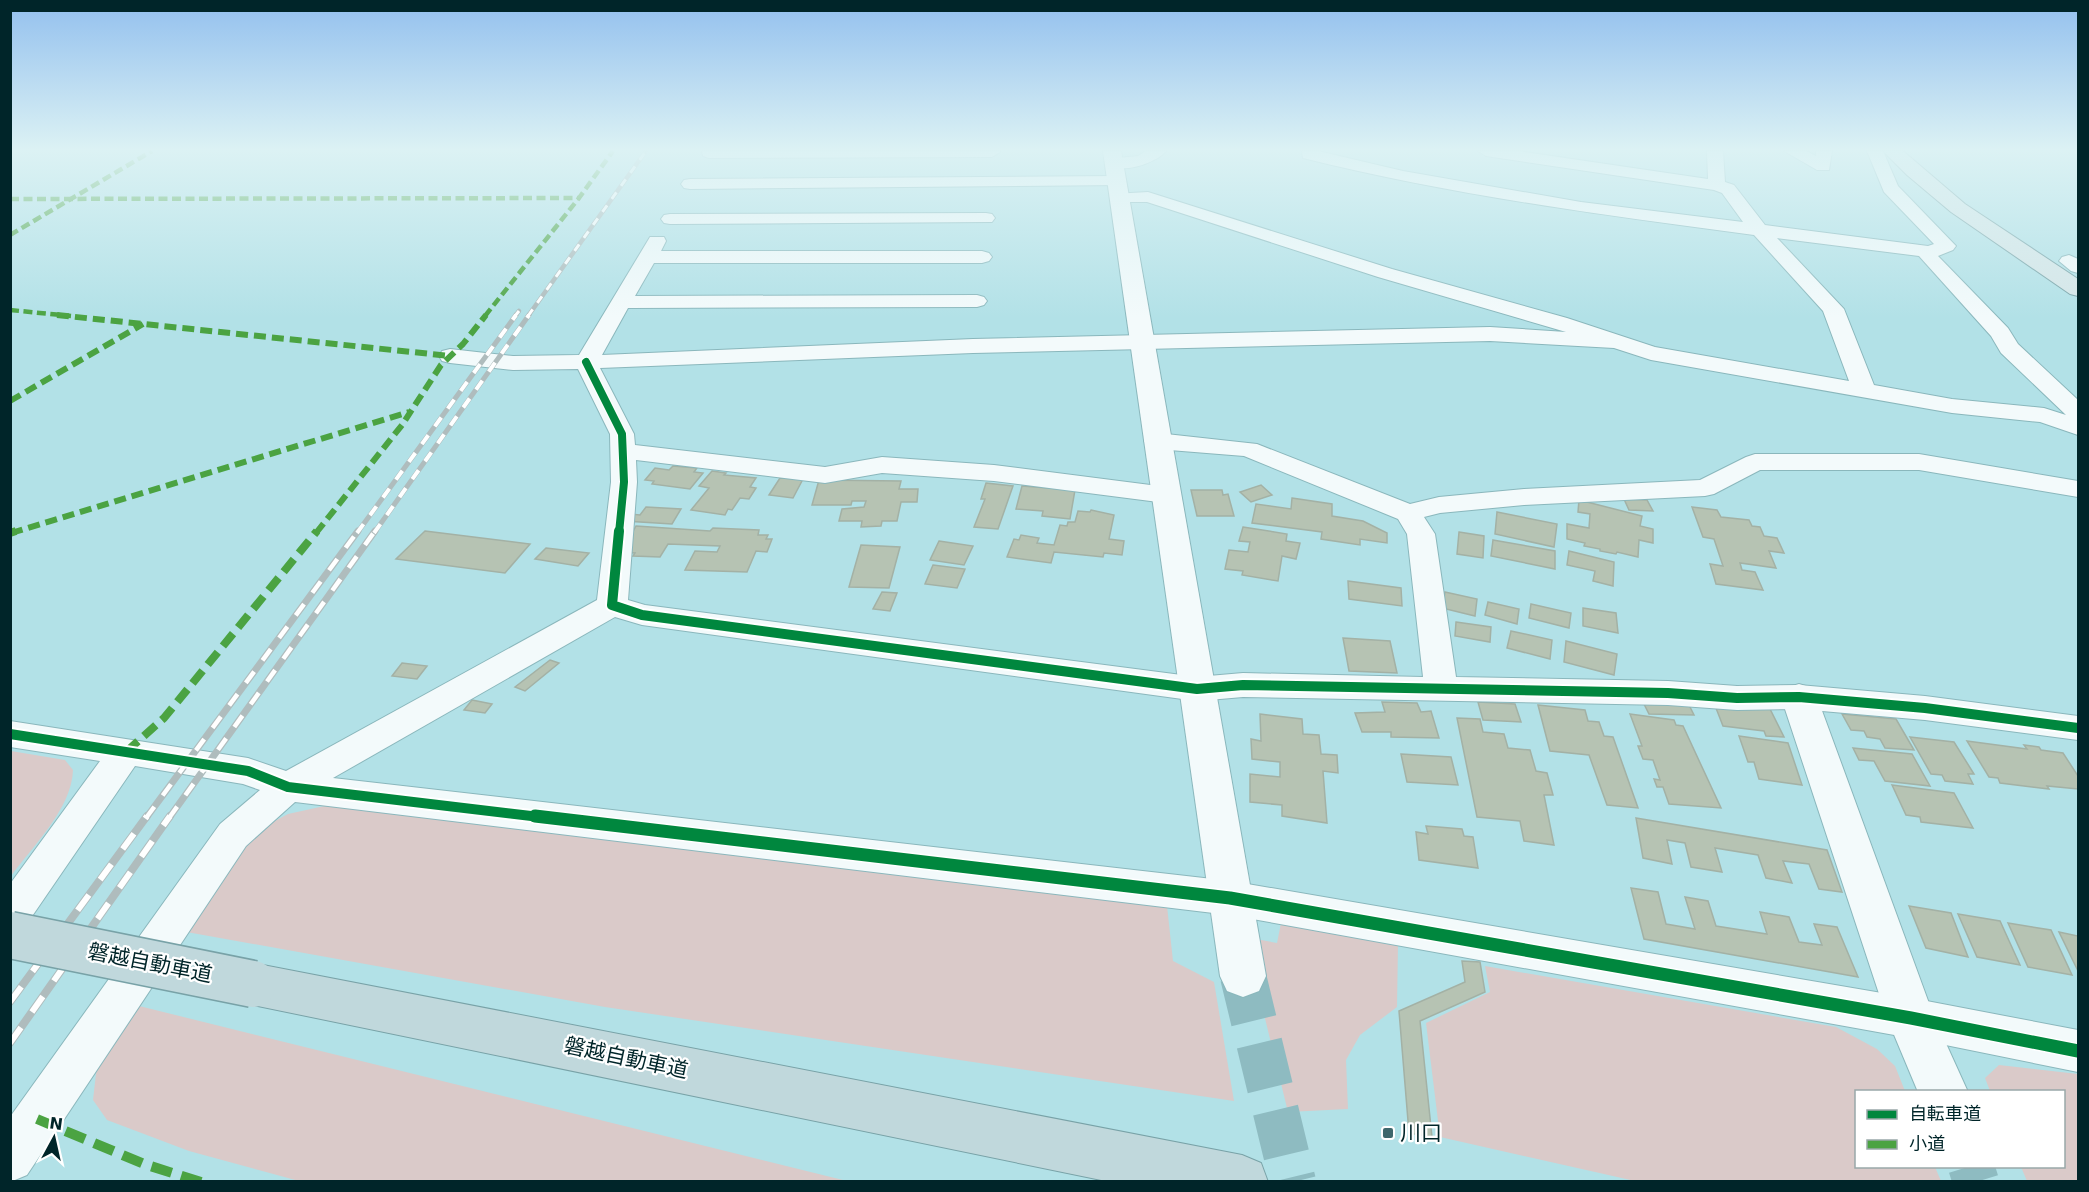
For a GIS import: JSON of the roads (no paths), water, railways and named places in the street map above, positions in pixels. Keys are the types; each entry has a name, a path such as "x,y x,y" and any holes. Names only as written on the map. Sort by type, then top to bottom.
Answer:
{"highway":[{"name":"磐越自動車道","path":"10,935 1242,1182"}],"main road":[{"path":"1958,207 2006,243 2079,289"}],"street":[{"path":"586,362 677,207"},
{"path":"973,346 987,207"},
{"path":"1120,207 1243,976"},
{"path":"1175,207 1651,353 1952,406 2044,415 2079,428"},
{"path":"1579,207 1930,252 1946,246 1908,207"},
{"path":"1741,207 1760,231 1833,309 1865,391"},
{"path":"670,219 986,218"},
{"path":"1930,252 1928,257 2000,333 2009,348 2079,413"},
{"path":"648,257 982,257"},
{"path":"621,302 977,301"},
{"path":"450,356 513,363 586,362 973,346 1490,334 1613,342"},
{"path":"586,362 622,434 624,482 612,605"},
{"path":"1157,441 1248,450 1408,513 1439,505 1460,503 1705,488 1755,462 1919,462 2079,489"},
{"path":"623,451 825,474 882,465 994,473 1166,495"},
{"path":"1408,513 1421,534 1441,689"},
{"path":"10,1158 233,835 288,787 612,605 642,615 1197,689 1243,685 1668,693 1737,698 1799,697 1925,708 2079,728"},
{"path":"1799,697 1911,1018 1942,1090"},
{"path":"10,734 248,771 288,787 1230,898 1911,1018 2079,1051"},
{"path":"10,916 126,752"}],"tunnel":[{"path":"1243,976 1293,1182"},
{"path":"1972,1168 1976,1182"}],"railway":[{"path":"528,316 606,207"},
{"path":"515,316 519,311"},
{"path":"357,533 516,315"},
{"path":"374,533 529,315"},
{"path":"146,818 358,531"},
{"path":"169,818 375,531"},
{"path":"10,1002 147,816"},
{"path":"10,1043 170,816"}],"place":[{"name":"川口","path":"1388,1133"}]}
